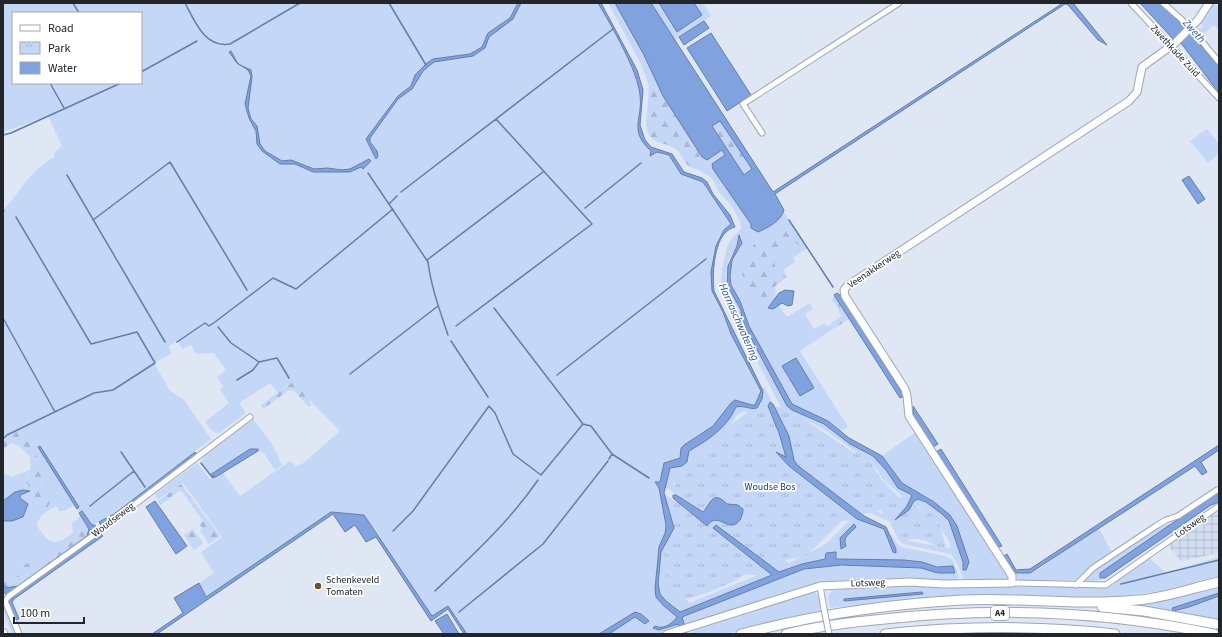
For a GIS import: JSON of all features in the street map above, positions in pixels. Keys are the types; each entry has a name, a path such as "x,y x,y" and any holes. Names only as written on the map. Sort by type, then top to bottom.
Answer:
{"highway":[{"name":"A4","path":"741,634 814,617 886,606 963,600 1113,602 1138,600 1187,591 1219,582"},
{"name":"A4","path":"1035,600 1144,611 1216,624"},
{"name":"A4","path":"786,634 836,624 914,616 1005,612 1097,616 1155,623 1214,634"},
{"name":"A4","path":"885,634 968,628 1037,628 1115,634"}],"street":[{"path":"762,133 742,104 899,3"},
{"name":"Zwethkade Zuid","path":"1131,3 1173,44 1219,98"},
{"path":"1163,3 1190,28 1219,62"},
{"path":"1173,44 1190,28 1209,3"},
{"name":"Veenakkerweg","path":"1012,584 1012,576 909,416 905,389 845,296 844,290 847,286 1130,101 1137,92 1142,67 1173,44"},
{"name":"Woudseweg","path":"19,634 5,601 9,596 101,530 250,417"},
{"name":"Lotsweg","path":"1076,585 1093,568 1156,526 1166,520 1178,516 1217,490"},
{"name":"Lotsweg","path":"667,634 820,586 910,582 944,584 1106,585 1219,506"},
{"path":"820,586 829,634"}],"shaded area":[{"path":"1217,511 1219,515 1219,553 1181,561 1168,545"}],"green space":[{"path":"3,3 518,3 510,18 488,33 482,47 470,54 433,59 415,75 411,86 398,96 366,139 374,154 377,151 370,142 370,138 398,99 412,89 423,71 433,62 473,56 485,48 489,37 513,19 521,3 598,3 624,48 635,73 640,95 638,124 640,137 651,151 650,155 657,152 669,155 679,172 703,182 731,225 724,230 716,246 711,272 712,290 723,312 731,334 761,391 755,405 735,400 713,426 697,436 681,450 679,459 666,461 660,482 655,484 659,488 666,525 657,559 656,597 677,617 679,626 659,634 609,634 635,617 645,624 649,622 637,612 599,634 467,634 448,606 432,617 364,515 331,512 206,597 199,583 214,573 201,552 222,537 183,483 158,499 155,494 197,463 210,479 223,473 240,496 290,461 296,466 302,464 340,431 296,386 288,384 278,393 270,383 239,403 246,413 218,434 211,430 205,422 229,403 220,389 223,386 217,377 226,370 214,353 196,354 191,345 182,349 178,341 169,346 171,354 154,363 170,391 184,400 211,439 106,519 92,525 82,512 79,513 74,505 64,511 59,511 56,506 41,516 37,526 45,537 52,542 61,540 73,533 72,523 81,516 86,524 78,535 66,546 46,558 32,563 17,565 22,573 14,578 7,577 3,572 3,475 7,474 11,477 27,471 26,481 36,500 38,511 47,509 37,465 30,469 30,458 34,460 37,458 29,442 5,438 3,441 3,206 5,208 9,204 29,178 47,161 54,157 55,152 62,146 48,116 3,132","holes":["256,131 258,131 260,144 265,151 257,144","265,151 282,161 291,160 314,169 327,168 342,170 350,169 364,163 361,167 350,172 313,172 295,164 280,164"]},
{"path":"608,3 615,3 644,55 660,90 649,86 641,64"},
{"path":"651,3 659,3 677,32 702,15 694,3 703,3 711,16 675,40"},
{"path":"1213,3 1219,8 1219,31 1214,25 1205,33 1196,31 1196,27 1202,28 1203,25 1199,23"},
{"path":"649,86 660,90 699,152 699,170 685,163 678,151 674,148 655,141 649,136 646,125"},
{"path":"720,121 752,169 744,175 712,126"},
{"path":"1207,129 1219,144 1219,153 1208,163 1190,141"},
{"path":"722,150 725,156 712,164 718,176 751,224 782,217 784,212 807,248 794,257 795,262 783,270 787,277 775,286 776,300 769,305 776,307 778,305 787,317 810,303 813,309 805,314 814,329 825,323 827,327 830,324 833,329 800,351 848,427 841,431 828,421 793,405 749,326 740,301 731,285 730,277 732,260 741,247 738,239 737,246 729,259 726,276 727,285 741,310 742,321 787,406 792,410 824,424 850,444 873,456 886,470 895,484 903,491 912,495 907,506 911,507 916,499 924,501 947,517 953,530 963,565 969,562 953,518 944,509 902,483 882,456 916,432 1009,577 1008,580 963,579 957,563 951,554 903,544 898,539 890,522 866,511 790,425 740,328 732,305 721,284 722,269 727,247 733,237 741,229 740,221 731,205 719,192 712,178 699,170 699,152 704,159","holes":["798,416 822,428 856,452 871,460 883,479 902,496 882,514 870,508","917,506 932,517 937,523 949,541 951,546 950,548 908,541"]},
{"path":"788,225 796,235 799,246 793,239 786,236 774,261 776,271 787,277 775,286 774,296 761,308 746,289 742,273 754,244"},
{"path":"834,295 849,319 833,329 830,324 842,316 839,313 838,307 832,301"},
{"path":"291,383 297,386 306,395 311,405 309,407 294,391 289,390 263,409 261,405"},
{"path":"762,387 765,388 773,404 770,402 768,404 867,523 884,529 893,552 897,550 890,535 892,535 901,547 945,556 952,559 959,576 957,580 942,581 889,579 831,581 807,586 684,625 681,617 804,569 841,565 921,568 938,573 953,566 937,567 922,562 904,560 836,559 836,552 815,561 779,572 716,526 714,529 773,575 680,613 666,601 660,594 658,584 661,552 674,528 664,493 706,526 692,504 665,487 670,468 689,457 688,451 716,433 728,421 736,407 742,406 757,408 763,391","holes":["744,411 751,413 850,520 826,544 789,563 673,484 696,454 721,435 737,415","667,573 758,575 689,603"]},
{"name":"Woudse Bos","path":"763,405 787,408 853,452 869,456 878,475 903,502 936,514 946,547 939,547 919,539 906,539 898,536 897,526 880,510 865,514 858,520 842,521 805,557 785,560 752,570 736,580 707,593 691,598 675,600 666,586 664,548 670,533 669,509 676,503 674,469 700,451 739,419"},
{"path":"251,416 272,444 282,465 275,470 264,453 258,451 258,449 250,449 210,475 201,464 204,456"},
{"path":"21,430 35,452 37,458 34,460 28,456 22,448 15,444 11,443 3,449 4,441 11,435"},
{"path":"37,465 52,498 47,509 38,512 36,500 26,481 27,471"},
{"path":"181,484 220,536 209,544 200,530 202,528 199,524 203,521 182,492 179,491 161,505 158,501"},
{"path":"1176,521 1100,573 1100,578 1102,579 1085,581 1090,574 1156,529"},
{"path":"86,524 89,529 87,536 18,586 5,588 3,584 3,572 7,577 14,578 22,573 17,565 32,563 46,558 60,550 78,535"},
{"path":"1098,527 1112,552 1076,580 1019,580 1015,574 1030,573 1042,567"},
{"path":"193,529 202,541 202,544 194,550 184,535"},
{"path":"1219,557 1219,577 1160,591 1112,597 902,600 830,608 828,600 831,592 834,590 912,584 938,586 1104,587 1111,586 1149,558 1166,573"},
{"path":"1219,584 1219,620 1215,622 1110,605"},
{"path":"813,591 819,596 821,611 775,620 726,634 687,634 708,624"},
{"path":"3,605 16,634 12,634 3,610"}],"water":[{"path":"518,3 521,3 513,19 489,37 485,48 473,56 434,62 423,71 412,89 398,99 370,138 370,142 377,151 378,156 376,159 366,139 398,96 411,86 415,75 433,59 470,54 482,47 488,33 510,18"},
{"path":"598,3 601,3 637,70 643,90 640,125 645,140 651,147 672,154 684,172 702,178 707,182 713,194 730,215 735,227 729,229 722,237 716,251 713,277 714,291 763,391 762,399 757,408 736,407 728,421 716,433 689,451 687,462 682,466 670,468 664,493 674,528 661,552 658,584 660,594 680,612 772,575 713,528 716,525 779,572 802,564 825,559 826,553 836,552 836,559 904,560 922,562 937,567 953,566 955,573 938,573 921,568 841,565 804,569 682,617 687,634 682,634 678,624 659,630 653,628 655,626 667,626 677,617 656,597 655,589 659,547 665,533 666,525 659,488 655,482 660,482 664,463 680,458 681,448 713,426 731,403 735,400 755,405 761,391 731,334 723,312 712,291 711,272 716,246 724,230 731,224 703,182 681,174 669,155 657,152 650,156 651,151 644,144 638,131 640,95 638,85 623,48"},
{"path":"615,3 651,3 773,192 1063,3 1073,3 1107,45 1098,40 1068,5 1065,4 775,194 784,210 783,214 774,223 758,232 751,228 751,224 713,169 712,164 725,155 722,150 707,160 702,157 663,96 644,55","holes":["720,121 752,169 744,175 712,126"]},
{"path":"659,3 694,3 702,15 677,32"},
{"path":"1140,3 1160,3 1190,33 1219,67 1219,93 1181,43 1173,39"},
{"path":"704,21 709,28 684,45 679,37"},
{"path":"711,33 751,95 727,111 687,48"},
{"path":"231,51 238,63 229,52"},
{"path":"240,65 251,70 252,77 248,108 251,119 257,126 260,144 265,151 282,161 291,160 314,169 350,169 369,159 371,161 363,169 361,167 350,172 313,172 295,164 280,164 262,151 257,144 256,131 249,118 245,104 251,76 248,70"},
{"path":"1189,176 1205,199 1198,204 1182,180"},
{"path":"739,235 742,243 732,260 730,277 731,285 740,301 749,326 792,404 828,421 849,438 882,456 902,483 934,502 950,515 957,526 969,562 966,570 963,570 963,562 949,521 942,514 926,502 918,499 914,501 909,510 895,520 907,506 912,495 898,488 886,470 873,456 850,444 824,424 792,410 787,406 742,320 741,310 727,285 728,266 737,246"},
{"path":"785,290 794,291 792,305 788,306 782,303 773,309 768,308 779,293"},
{"path":"837,293 840,295 904,396 900,398 834,295"},
{"path":"796,358 814,388 800,396 782,366"},
{"path":"770,402 773,404 789,436 794,460 797,465 864,516 886,527 896,549 896,553 893,552 884,529 857,519 789,466 776,452 786,457 779,433 768,406"},
{"path":"913,406 938,444 933,447 913,415"},
{"path":"1219,445 1219,450 1201,462 1207,472 1202,475 1195,466 1030,573 1016,573 1004,556 1007,554 1016,570 1030,569"},
{"path":"40,446 79,507 77,509 38,447"},
{"path":"250,449 258,449 258,451 213,478 210,475"},
{"path":"941,449 1002,546 998,547 936,452"},
{"path":"195,452 197,454 102,527 99,522 114,514"},
{"path":"23,490 30,491 20,495 20,498 28,504 23,517 12,521 3,521 3,501 15,492"},
{"path":"1219,491 1219,502 1211,505 1105,578 1100,578 1100,573"},
{"path":"673,495 676,495 703,512 712,499 718,498 727,504 738,505 743,509 742,515 740,520 733,525 715,520 707,526 673,498"},
{"path":"155,501 187,546 176,554 146,507"},
{"path":"82,511 92,525 95,525 98,530 7,595 3,592 3,584 6,588 18,586 87,536 89,529 79,513"},
{"path":"331,512 364,515 432,616 448,606 467,634 464,634 448,609 431,621 376,537 366,542 355,525 345,532 333,514 157,634 152,634 183,613 174,598 199,583 206,597"},
{"path":"854,524 856,527 846,538 846,546 841,549 840,538"},
{"path":"101,534 103,536 14,599 12,602 19,619 16,620 8,603 16,593"},
{"path":"922,592 923,594 844,601 844,599"},
{"path":"1219,593 1219,596 1173,611 1172,608"},
{"path":"635,612 641,614 649,621 645,624 635,617 609,634 599,634"},
{"path":"447,614 459,634 444,634 435,621"}],"waterway":[{"path":"73,3 78,12"},
{"path":"185,3 197,25 207,38 221,44 230,44 300,3"},
{"path":"389,3 426,65"},
{"path":"401,192 613,29"},
{"path":"142,71 197,41"},
{"path":"51,84 64,108"},
{"path":"3,135 11,133 119,84"},
{"path":"456,326 592,224 496,119"},
{"path":"93,220 170,162 247,290"},
{"path":"585,208 641,163"},
{"path":"427,260 543,172"},
{"path":"368,173 428,262 434,290 448,335"},
{"path":"67,175 165,342"},
{"path":"389,204 397,196"},
{"path":"177,342 205,323 209,326 273,278 296,289 393,209"},
{"path":"3,439 7,435 94,393 113,390 155,363 137,332 91,344 16,217"},
{"path":"789,220 833,287"},
{"path":"557,375 706,259"},
{"path":"350,374 438,306"},
{"path":"494,308 583,424 591,426 612,454 649,478"},
{"path":"3,318 55,412"},
{"path":"218,327 231,343 259,362 277,358 289,378"},
{"path":"451,341 488,397"},
{"path":"237,380 253,370 259,362"},
{"path":"393,531 413,511 489,406 495,413 513,454 541,475 583,424"},
{"path":"121,452 145,487"},
{"path":"609,459 612,454"},
{"path":"459,612 543,544 608,461"},
{"path":"201,463 212,477 214,476"},
{"path":"90,506 134,471"},
{"path":"435,591 476,552 515,510 538,480"},
{"path":"1121,584 1219,560"}],"place":[{"name":"Schenkeveld Tomaten","path":"318,586"}],"water label":[{"name":"Zweth","path":"1194,31"},
{"name":"Harnaschwatering","path":"739,322"}]}
